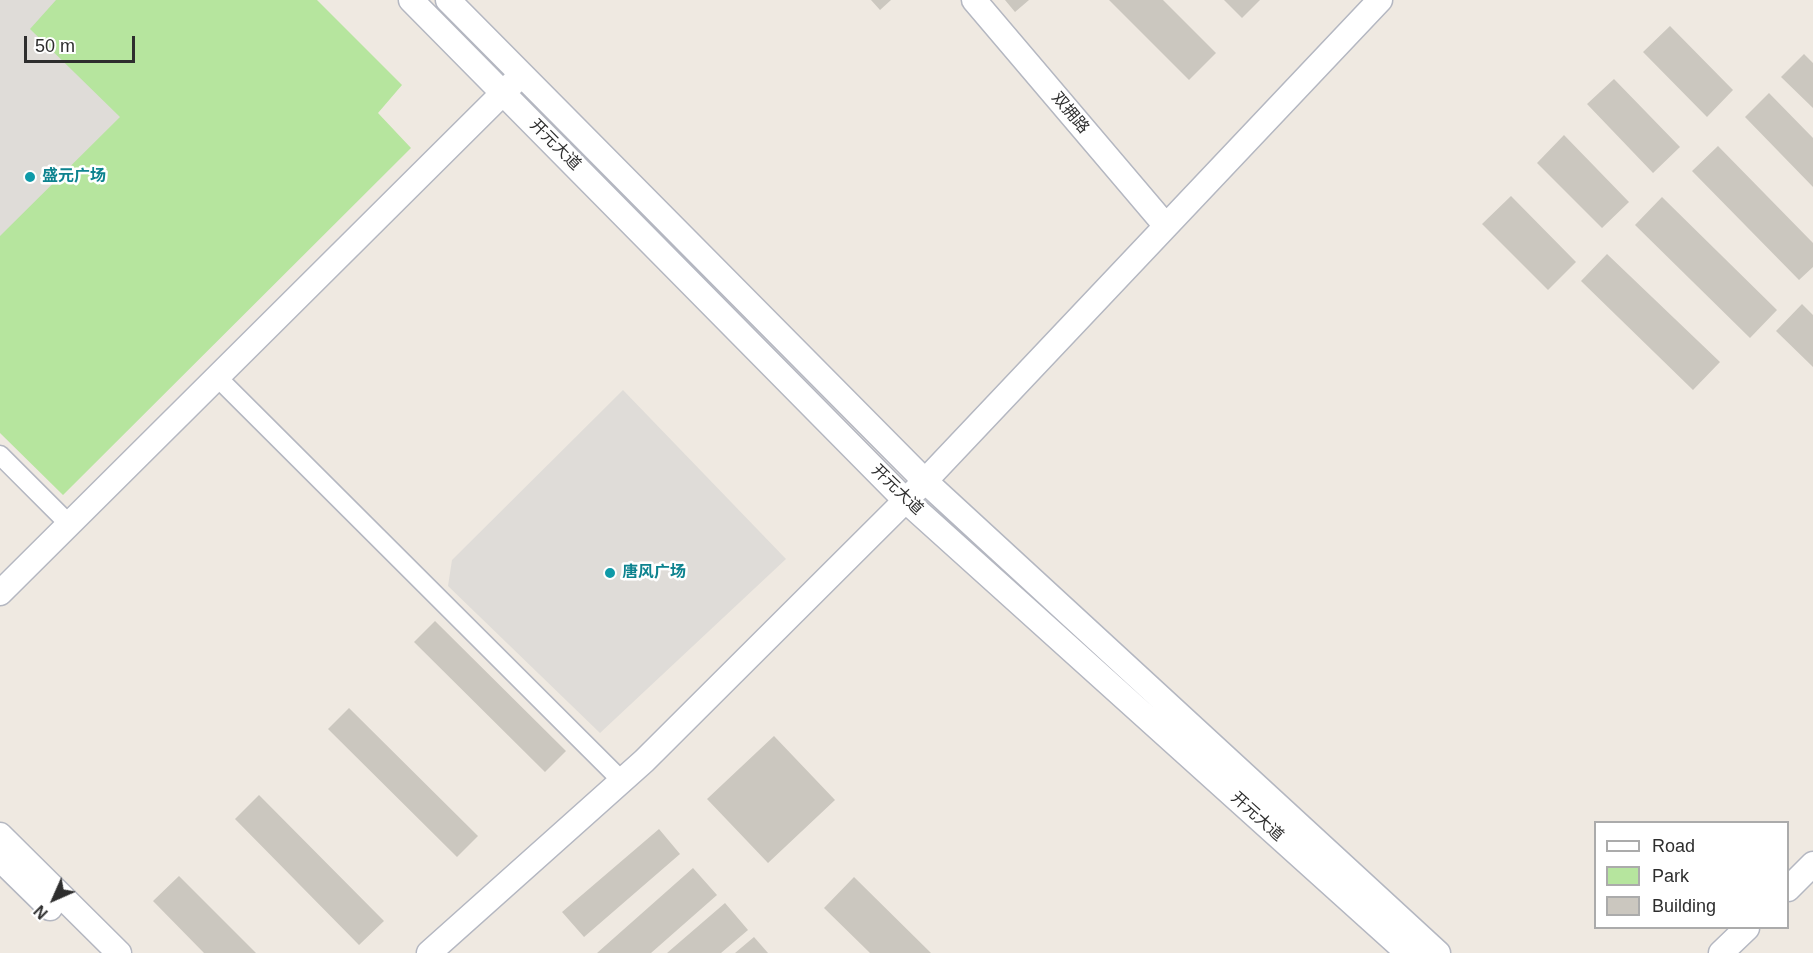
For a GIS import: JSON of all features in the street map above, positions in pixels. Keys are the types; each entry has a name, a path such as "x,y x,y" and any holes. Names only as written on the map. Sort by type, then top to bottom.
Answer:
{"main road":[{"name":"开元大道","path":"411,0 904,499 1408,953"},
{"name":"开元大道","path":"448,0 925,481 1437,953"},
{"name":"双拥路","path":"974,0 1166,226"},
{"path":"429,953 644,761 904,499 925,481 1380,0"},
{"path":"0,593 522,74"},
{"path":"0,835 119,953"},
{"path":"0,859 96,953"},
{"path":"1789,888 1813,864"},
{"path":"1721,953 1745,929"}],"street":[{"path":"217,377 621,781"},
{"path":"0,455 69,524"}],"green space":[{"path":"0,0 317,0 402,85 378,113 411,148 63,495 0,433"}],"shaded area":[{"name":"盛元广场","path":"0,0 56,0 30,29 120,117 0,236"},
{"name":"唐风广场","path":"623,390 786,559 600,733 448,586 452,560"}],"building":[{"path":"871,0 891,0 880,10"},
{"path":"1005,0 1029,0 1015,12"},
{"path":"1109,0 1163,0 1216,53 1189,80"},
{"path":"1224,0 1260,0 1242,18"},
{"path":"1670,26 1733,90 1707,117 1643,52"},
{"path":"1804,54 1813,63 1813,108 1781,77"},
{"path":"1614,79 1680,147 1653,173 1587,104"},
{"path":"1769,93 1813,138 1813,187 1745,117"},
{"path":"1564,135 1629,202 1602,228 1537,163"},
{"path":"1718,146 1813,243 1813,267 1799,280 1692,171"},
{"path":"1511,196 1576,262 1548,290 1482,224"},
{"path":"1662,197 1777,310 1750,338 1635,225"},
{"path":"1607,254 1720,362 1693,390 1581,281"},
{"path":"1802,304 1813,315 1813,367 1776,331"},
{"path":"435,621 566,751 545,772 414,642"},
{"path":"349,708 478,836 457,857 328,729"},
{"path":"774,736 835,800 768,863 707,799"},
{"path":"259,795 384,921 359,945 235,819"},
{"path":"659,829 680,854 584,937 562,912"},
{"path":"693,868 717,895 651,953 597,953"},
{"path":"179,876 256,953 204,953 153,901"},
{"path":"854,877 931,953 870,953 824,908"},
{"path":"725,903 748,930 721,953 667,953"},
{"path":"754,937 768,953 735,953"}],"place":[{"name":"盛元广场","path":"30,177"},
{"name":"唐风广场","path":"610,573"}]}
